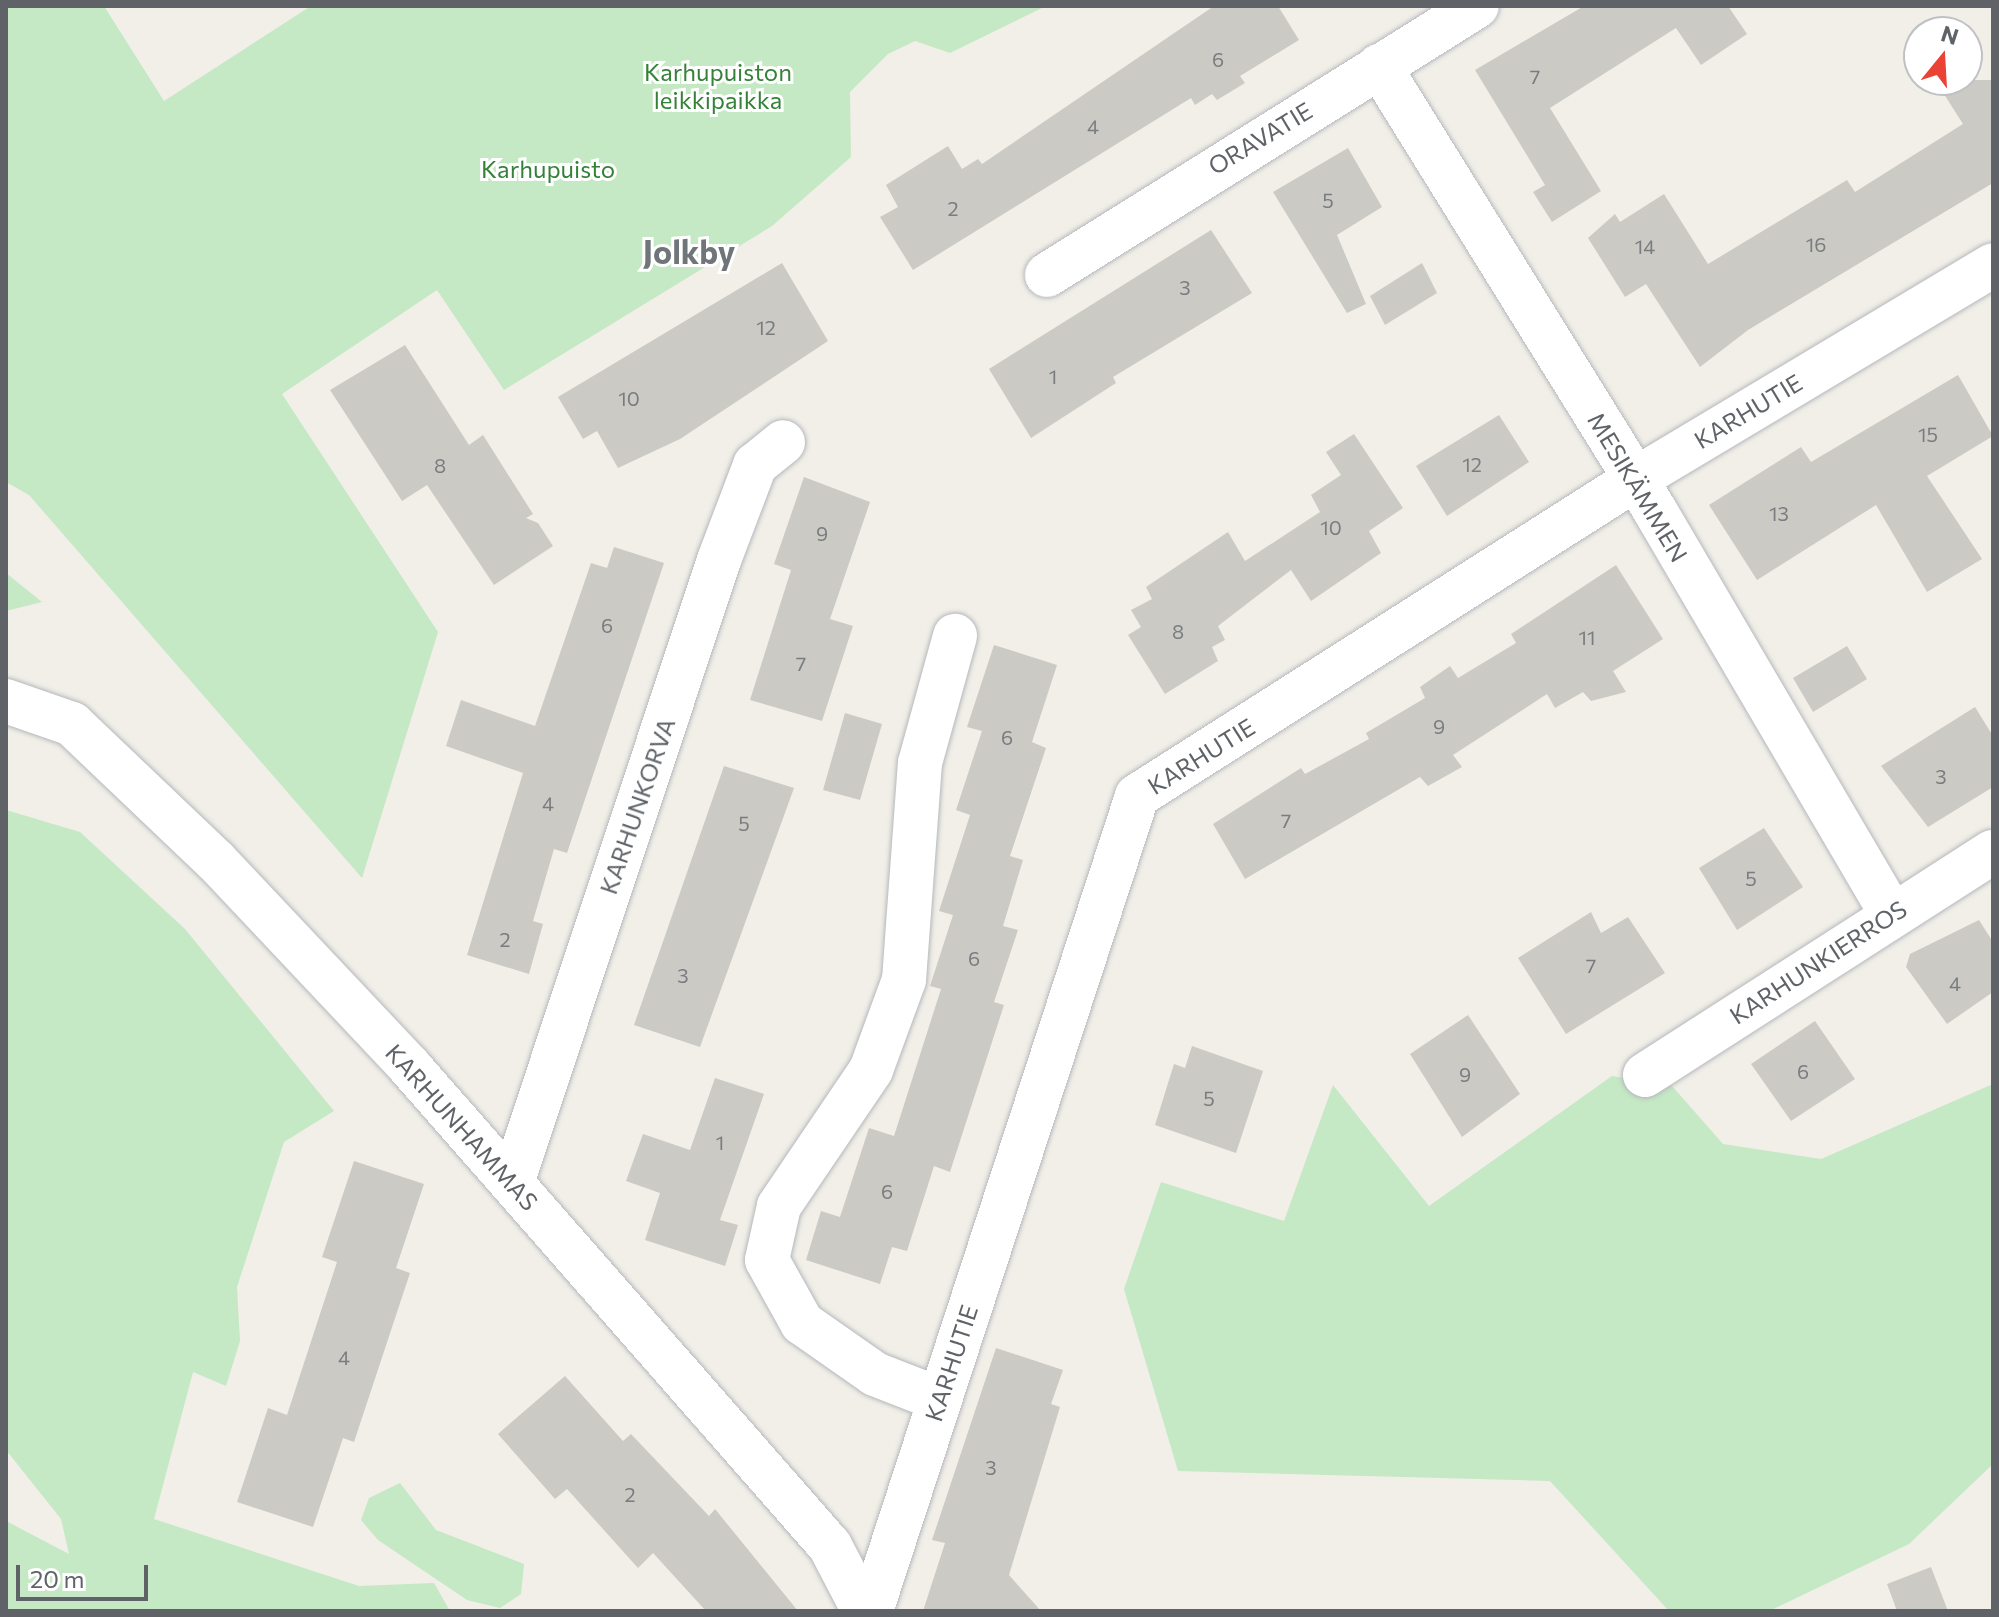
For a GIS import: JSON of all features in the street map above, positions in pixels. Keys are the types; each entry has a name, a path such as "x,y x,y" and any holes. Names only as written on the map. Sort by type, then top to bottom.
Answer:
{"street":[{"name":"ORAVATIE","path":"1047,275 1477,6"},
{"name":"MESIKÄMMEN","path":"1379,66 1634,480 1891,913"},
{"name":"KARHUTIE","path":"871,1611 1137,796 1634,480 1993,265"},
{"name":"KARHUNKORVA","path":"512,1183 719,560 755,465 783,442"},
{"path":"939,1399 875,1374 802,1323 767,1260 779,1206 871,1070 904,980 920,763 955,636"},
{"name":"KARHUNHAMMAS","path":"6,701 72,724 116,761 512,1183 830,1546 864,1611"},
{"name":"KARHUNKIERROS","path":"1645,1075 1891,913 1993,852"}],"green space":[{"name":"Karhupuisto","path":"6,6 104,6 164,101 311,6 1046,6 950,53 915,41 888,54 850,92 851,157 772,226 504,390 437,290 282,394 438,632 362,878 29,495 6,482"},
{"path":"6,573 42,602 6,611"},
{"path":"6,810 80,832 185,929 334,1111 284,1142 237,1287 240,1341 226,1386 193,1372 154,1519 359,1586 434,1583 450,1611 6,1611 6,1521 69,1554 61,1519 6,1450"},
{"path":"1612,1076 1672,1086 1723,1144 1821,1159 1993,1084 1993,1464 1909,1544 1769,1611 1669,1611 1550,1481 1178,1471 1124,1289 1161,1182 1284,1221 1333,1085 1429,1206"},
{"path":"400,1483 436,1530 524,1564 521,1594 500,1608 467,1600 378,1540 361,1520 369,1498"}],"building":[{"path":"1214,6 1278,6 1299,40 1240,76 1245,83 1217,100 1212,94 1195,105 1191,98 913,270 880,217 898,207 886,185 948,146 962,169 978,159 982,164"},
{"path":"1584,6 1728,6 1747,34 1701,65 1676,28 1550,108 1601,191 1552,222 1533,192 1545,185 1475,70"},
{"path":"1983,80 1993,80 1993,183 1748,330 1700,367 1646,284 1625,297 1588,238 1615,214 1620,222 1664,194 1708,264 1847,180 1855,192 1963,124 1945,96 1983,96"},
{"path":"1348,148 1382,207 1337,235 1366,304 1347,313 1273,192"},
{"path":"1211,230 1252,293 1113,377 1116,383 1031,438 989,369"},
{"path":"782,263 828,341 680,439 618,468 597,431 583,439 558,397"},
{"path":"1422,263 1437,293 1385,325 1370,296"},
{"path":"405,345 469,445 483,435 533,514 526,518 538,523 553,546 494,585 427,485 402,501 330,390"},
{"path":"1958,375 1993,436 1927,476 1982,559 1927,592 1876,505 1757,580 1709,505 1801,447 1811,462"},
{"path":"1499,415 1529,462 1447,516 1416,466"},
{"path":"1354,434 1403,508 1369,531 1381,553 1311,601 1291,570 1218,626 1225,640 1212,647 1218,661 1165,694 1128,635 1141,627 1131,610 1152,599 1146,587 1228,532 1245,561 1320,512 1311,495 1341,475 1326,452"},
{"path":"804,477 870,502 830,619 853,626 822,721 750,700 791,570 774,564"},
{"path":"614,547 664,563 567,853 554,849 533,921 543,924 529,974 467,955 523,773 446,746 461,700 535,726 591,563 607,568"},
{"path":"1616,565 1663,639 1613,671 1626,692 1591,701 1583,692 1555,708 1547,694 1453,755 1462,767 1428,786 1420,777 1245,879 1213,824 1301,768 1305,774 1369,739 1366,733 1425,698 1420,687 1450,666 1458,678 1516,643 1511,634"},
{"path":"994,645 1057,665 1032,742 1046,748 1010,856 1023,860 1003,926 1018,930 994,1002 1004,1005 950,1172 934,1166 907,1251 892,1247 880,1284 806,1260 821,1211 840,1217 869,1128 894,1136 941,989 930,986 953,915 939,911 970,815 956,810 982,731 967,727"},
{"path":"1847,646 1867,679 1813,712 1793,678"},
{"path":"1975,707 1993,736 1993,787 1928,827 1881,766"},
{"path":"845,713 882,724 860,800 823,790"},
{"path":"724,766 794,788 700,1047 634,1025"},
{"path":"1764,828 1803,887 1737,930 1699,868"},
{"path":"1591,912 1601,933 1628,917 1665,973 1566,1034 1518,958"},
{"path":"1979,920 1993,942 1993,992 1947,1024 1906,967 1910,954"},
{"path":"1468,1015 1520,1094 1462,1137 1410,1054"},
{"path":"1815,1021 1855,1079 1791,1121 1751,1064"},
{"path":"1192,1046 1263,1071 1236,1153 1155,1125 1174,1064 1185,1068"},
{"path":"715,1078 764,1094 720,1220 738,1225 725,1266 645,1240 660,1193 626,1181 643,1134 690,1150"},
{"path":"354,1161 424,1184 396,1268 410,1273 354,1442 343,1438 313,1527 237,1502 268,1408 287,1415 337,1262 322,1257"},
{"path":"996,1348 1063,1370 1051,1404 1060,1407 1009,1575 1041,1611 923,1611 945,1543 932,1540"},
{"path":"565,1376 623,1441 631,1434 709,1516 715,1509 798,1611 706,1611 653,1553 638,1568 567,1489 555,1499 498,1434"},
{"path":"1931,1567 1948,1611 1897,1611 1887,1584"}],"district":[{"name":"Jolkby","path":"689,251"}],"park label":[{"name":"Karhupuiston leikkipaikka","path":"718,86"}]}
